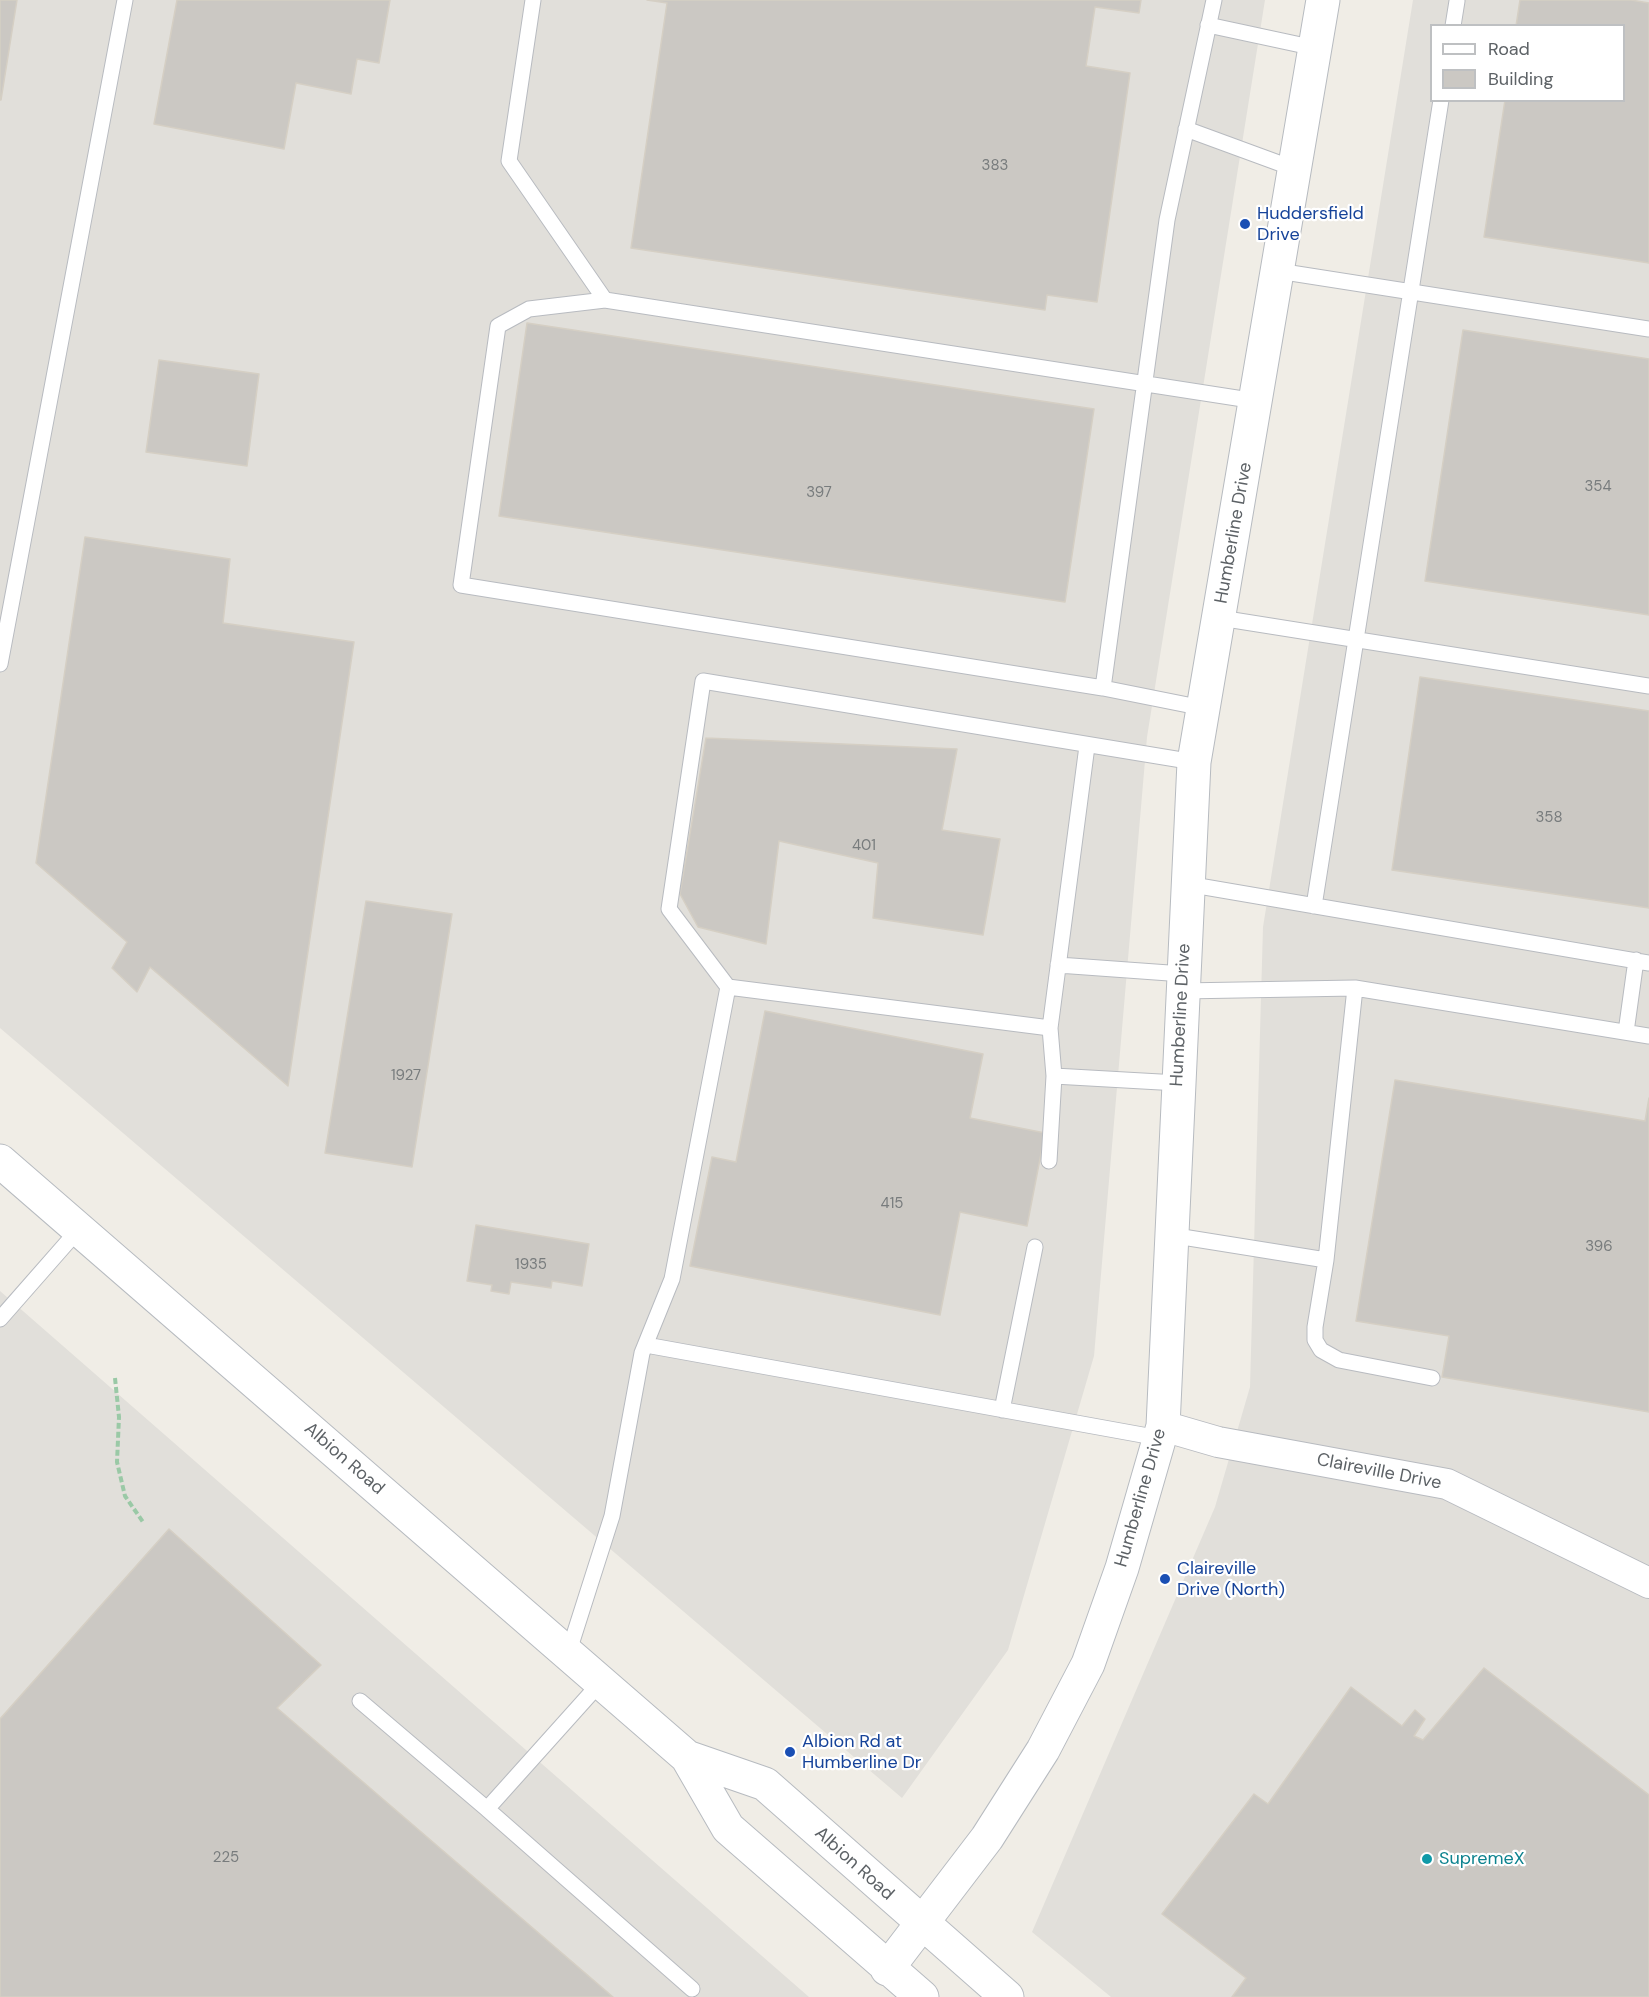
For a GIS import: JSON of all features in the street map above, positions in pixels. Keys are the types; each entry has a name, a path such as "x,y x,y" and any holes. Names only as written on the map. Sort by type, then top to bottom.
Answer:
{"street":[{"name":"Humberline Drive","path":"887,1969 923,1926 987,1838 1043,1750 1088,1664 1122,1568 1161,1432 1194,762 1323,0"},
{"name":"Albion Road","path":"0,1161 687,1757 728,1828 887,1969 922,1997"},
{"name":"Claireville Drive","path":"1161,1432 1447,1484 1649,1583"},
{"name":"Albion Road","path":"687,1757 765,1784 923,1926 1007,1997"}],"lane":[{"path":"0,664 125,0"},
{"path":"533,0 509,160 605,300"},
{"path":"1103,688 1167,220 1214,0"},
{"path":"1453,24 1457,2"},
{"path":"1208,25 1315,48"},
{"path":"1314,906 1441,102"},
{"path":"1186,129 1295,169"},
{"path":"1278,271 1649,329"},
{"path":"1203,708 1103,688 461,585 498,326 529,309 605,300 1256,401"},
{"path":"1220,618 1649,686"},
{"path":"1050,1028 728,987 669,909 703,681 1194,762"},
{"path":"1049,1161 1054,1076 1050,1028 1087,746"},
{"path":"1188,884 1642,962 1626,1032"},
{"path":"1059,965 1182,982 1355,988 1649,1036"},
{"path":"568,1654 612,1516 646,1345 672,1279 728,987"},
{"path":"1355,988 1326,1260 1315,1340 1321,1350 1339,1360 1432,1378"},
{"path":"1054,1076 1178,1083"},
{"path":"0,1319 79,1229"},
{"path":"1170,1235 1326,1260"},
{"path":"1002,1410 1035,1247"},
{"path":"646,1345 1002,1410 1161,1432"},
{"path":"487,1809 601,1682"},
{"path":"360,1701 692,1989"}],"path":[{"path":"115,1377 119,1417 117,1462 125,1496 143,1522"}],"shaded area":[{"path":"0,0 1265,0 1147,737 1094,1356 1008,1650 902,1798 0,1028"},
{"path":"1413,0 1649,0 1649,1997 1111,1997 1032,1932 1215,1507 1250,1387 1263,927"},
{"path":"0,1291 809,1997 0,1997"}],"building":[{"path":"0,0 17,0 1,100 0,100"},
{"path":"177,0 390,0 379,63 357,59 351,94 296,83 284,149 154,124"},
{"path":"647,0 1141,0 1139,13 1095,7 1086,66 1130,73 1097,302 1047,295 1045,310 631,248 667,3"},
{"path":"1520,0 1631,0 1649,3 1649,263 1484,237 1505,102 1625,102 1625,24 1516,24"},
{"path":"527,323 1094,409 1065,602 499,516"},
{"path":"1463,330 1649,359 1649,615 1425,581"},
{"path":"159,360 259,374 247,466 146,452"},
{"path":"85,537 230,559 223,623 354,642 288,1086 150,967 137,992 112,968 127,942 36,863"},
{"path":"1420,677 1649,711 1649,908 1392,870"},
{"path":"706,738 957,749 942,830 1000,839 983,935 873,918 878,863 779,841 766,944 698,927 680,894"},
{"path":"366,901 452,914 412,1167 325,1153"},
{"path":"765,1011 983,1054 970,1118 1045,1133 1027,1226 960,1212 940,1315 690,1266 712,1157 736,1162"},
{"path":"1395,1080 1645,1121 1649,1098 1649,1412 1442,1377 1449,1336 1356,1321"},
{"path":"476,1225 589,1244 582,1286 552,1281 551,1288 511,1282 509,1294 491,1291 492,1285 467,1281"},
{"path":"169,1529 321,1665 277,1708 613,1997 0,1997 0,1719"},
{"name":"SupremeX","path":"1484,1668 1649,1795 1649,1997 1232,1997 1246,1978 1162,1914 1254,1794 1268,1804 1351,1687 1402,1726 1415,1710 1425,1719 1414,1736 1423,1740"}],"place":[{"name":"Huddersfield Drive","path":"1245,224"},
{"name":"Claireville Drive (North)","path":"1165,1579"},
{"name":"Albion Rd at Humberline Dr","path":"790,1752"},
{"name":"SupremeX","path":"1427,1859"}]}
